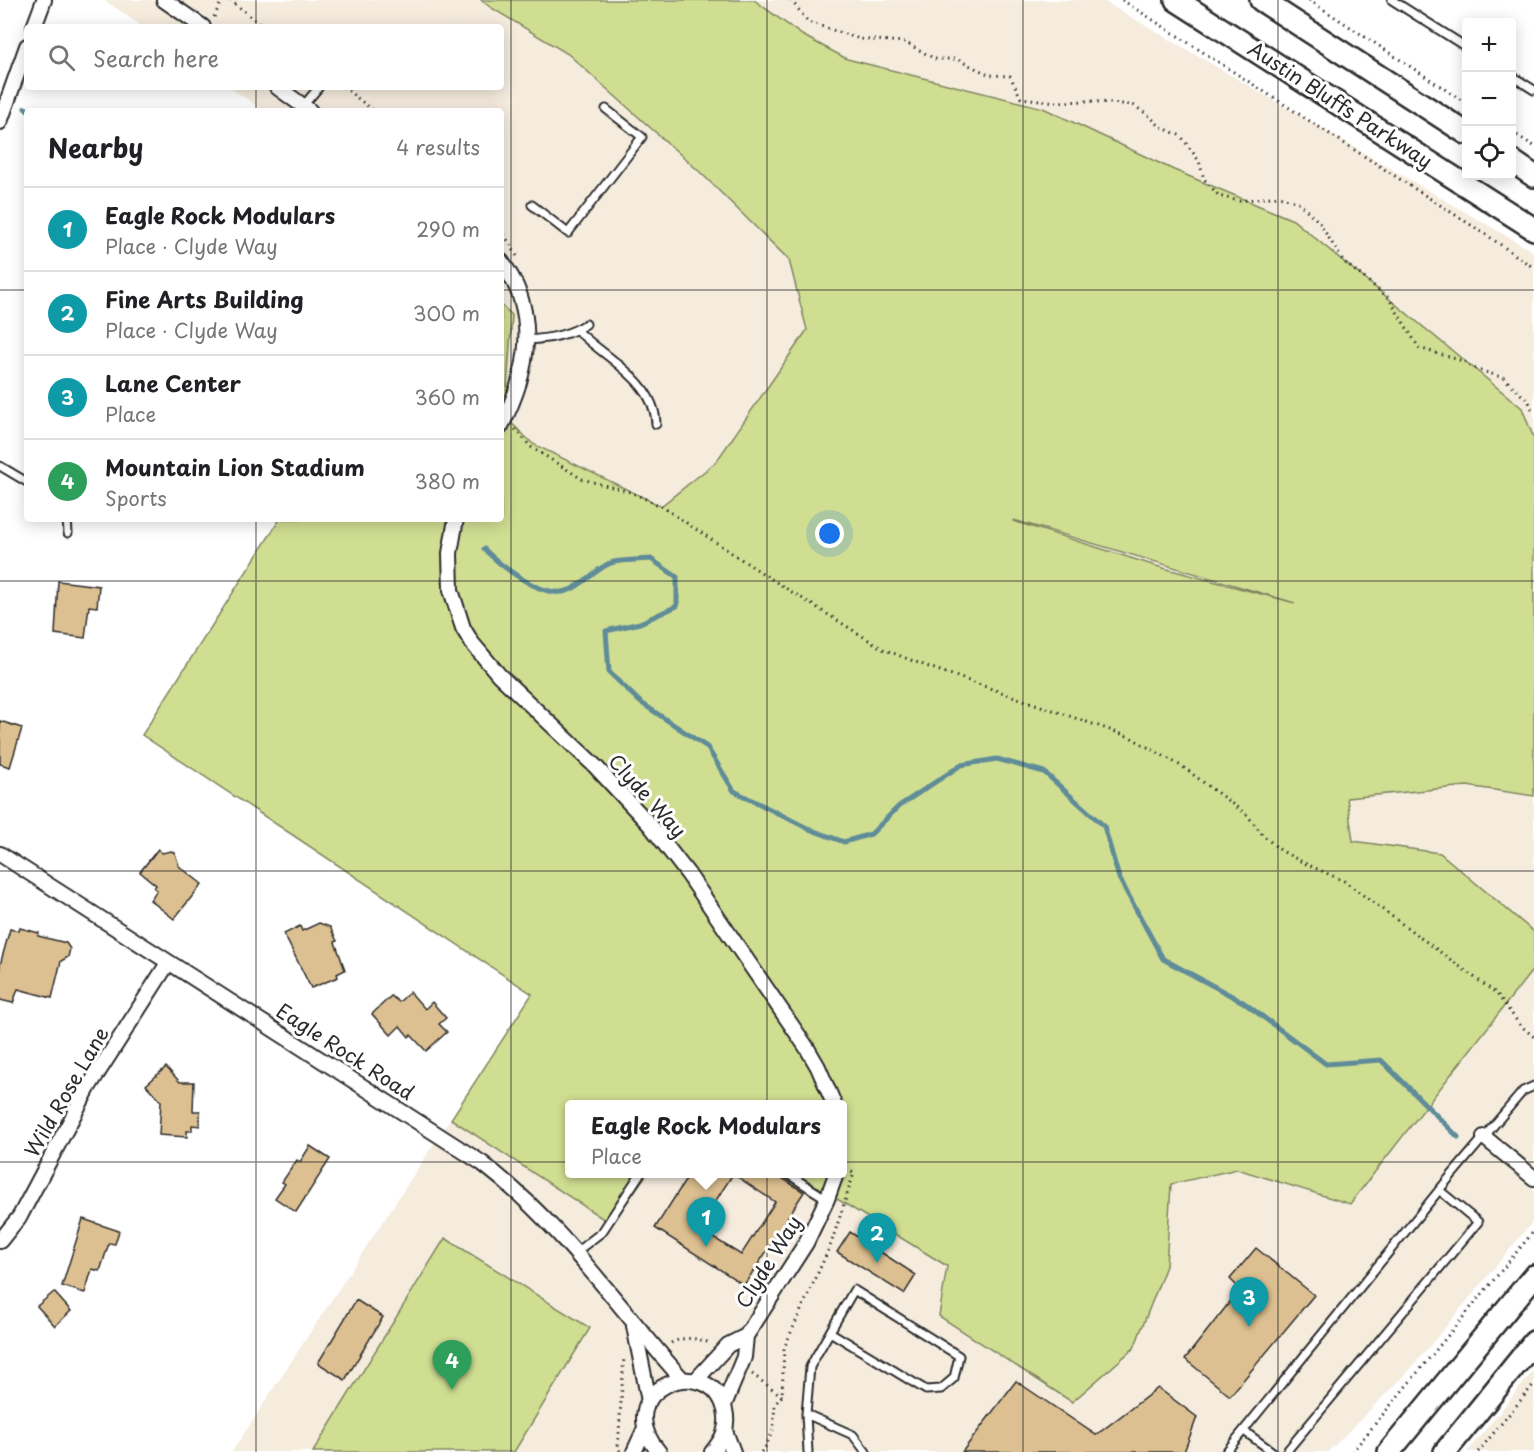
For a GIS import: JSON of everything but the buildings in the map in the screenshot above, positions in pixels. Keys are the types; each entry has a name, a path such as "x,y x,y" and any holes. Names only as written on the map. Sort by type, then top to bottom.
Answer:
{"main road":[{"name":"Austin Bluffs Parkway","path":"1176,0 1534,229"},
{"path":"1198,0 1256,51"},
{"path":"1261,0 1462,130"},
{"path":"1516,165 1534,176"},
{"path":"1389,1452 1534,1276"},
{"path":"1445,1452 1534,1342"}],"street":[{"path":"35,24 44,0"},
{"path":"164,0 209,22"},
{"path":"0,122 24,54"},
{"path":"281,90 305,108"},
{"path":"504,265 513,276 520,295 526,340 522,376 504,419"},
{"name":"Clyde Way","path":"455,522 450,553 451,590 463,628 472,643 499,675 595,766 650,825 688,874 807,1048 832,1100"},
{"name":"Eagle Rock Road","path":"0,854 482,1163 537,1210 576,1252 634,1324 689,1380 707,1385 724,1405"},
{"name":"Wild Rose Lane","path":"0,1241 20,1216 88,1088 168,963"},
{"path":"1484,1137 1534,1178"},
{"name":"Clyde Way","path":"746,1336 806,1243 834,1178"},
{"name":"Eagle Rock Road","path":"634,1324 649,1401 644,1414 645,1428 634,1452"},
{"path":"649,1401 658,1390 670,1382 689,1380 728,1345 746,1336"},
{"path":"712,1452 720,1443 725,1431 727,1418 724,1405 744,1357 746,1336"},
{"path":"645,1428 650,1442 658,1452"},
{"path":"725,1431 733,1452"}],"lane":[{"path":"1392,0 1462,44"},
{"path":"1516,79 1534,90"},
{"path":"307,108 317,90"},
{"path":"532,205 568,233 642,137 606,109"},
{"path":"526,340 545,339 577,330 586,324"},
{"path":"577,330 610,357 644,391 652,402 656,424"},
{"path":"0,465 24,480"},
{"path":"67,522 68,534"},
{"path":"1226,1452 1439,1190 1523,1091 1534,1086"},
{"path":"1523,1091 1534,1094"},
{"path":"576,1252 602,1232 637,1178"},
{"path":"796,1178 827,1199"},
{"path":"1286,1452 1478,1222 1439,1190"},
{"path":"808,1452 806,1414 810,1367 830,1332 854,1290 958,1356 954,1378 941,1389 926,1390 830,1332"},
{"path":"806,1414 853,1435 866,1452"},
{"path":"1244,1431 1273,1452"}],"path":[{"path":"209,22 222,0"},
{"path":"230,0 260,24"},
{"path":"791,0 808,22 860,39 905,42 935,59 956,59 990,75 1010,76 1021,98 1133,105 1161,127 1181,136 1199,161 1204,179 1219,196 1239,201 1280,196 1298,202 1318,221 1344,262 1388,297 1419,348 1463,361 1473,368 1504,378 1529,402 1534,413"},
{"path":"1122,0 1534,268"},
{"path":"1309,0 1462,100"},
{"path":"347,90 370,108"},
{"path":"1516,135 1534,146"},
{"path":"504,422 531,447 582,478 630,492 661,506 777,583 883,649 1130,737 1183,767 1247,815 1264,836 1280,850 1304,864 1344,881 1497,994 1520,1025 1534,1037"},
{"path":"761,1452 772,1430 775,1404 782,1396 784,1348 831,1244 854,1173 847,1170"},
{"path":"1352,1452 1534,1231"},
{"path":"667,1346 686,1338 698,1338 713,1344"},
{"path":"621,1452 618,1448 625,1347"},
{"path":"748,1371 782,1396"},
{"path":"1478,1452 1534,1384"},
{"path":"1482,1445 1486,1452"}],"shaded area":[{"path":"104,0 1102,0 1534,252 1534,1220 1409,1371 1328,1452 232,1452 532,994 142,735 496,522 504,522 504,108 260,108 233,90 504,90 504,24 139,24"},
{"path":"1534,1370 1534,1452 1467,1452"}],"green space":[{"path":"481,0 754,0 802,35 847,59 1043,108 1174,170 1293,220 1522,408 1534,439 1534,796 1467,786 1347,798 1353,841 1440,853 1534,932 1534,968 1350,1204 1237,1169 1171,1184 1166,1266 1134,1348 1072,1402 939,1316 947,1266 803,1178 847,1178 847,1100 565,1100 565,1178 644,1178 611,1224 451,1119 532,994 142,735 278,522 504,522 504,308 512,315 505,417 533,444 661,506 716,462 807,330 789,260 701,173 568,54","holes":["1014,520 1295,603 1156,566 1013,521"]},
{"path":"445,1238 590,1328 514,1452 313,1452"}],"waterway":[{"path":"484,549 522,579 546,590 557,592 567,591 608,564 619,561 651,559 677,577 677,606 640,623 606,631 609,672 640,702 707,747 734,791 809,829 844,842 871,834 899,806 961,765 997,759 1044,772 1104,826 1119,878 1163,959 1243,1002 1326,1064 1381,1060 1458,1137"}],"place":[{"name":"Eagle Rock Modulars","path":"706,1247"},
{"name":"Fine Arts Building","path":"877,1263"},
{"name":"Lane Center","path":"1249,1327"},
{"name":"Mountain Lion Stadium","path":"452,1390"}]}
